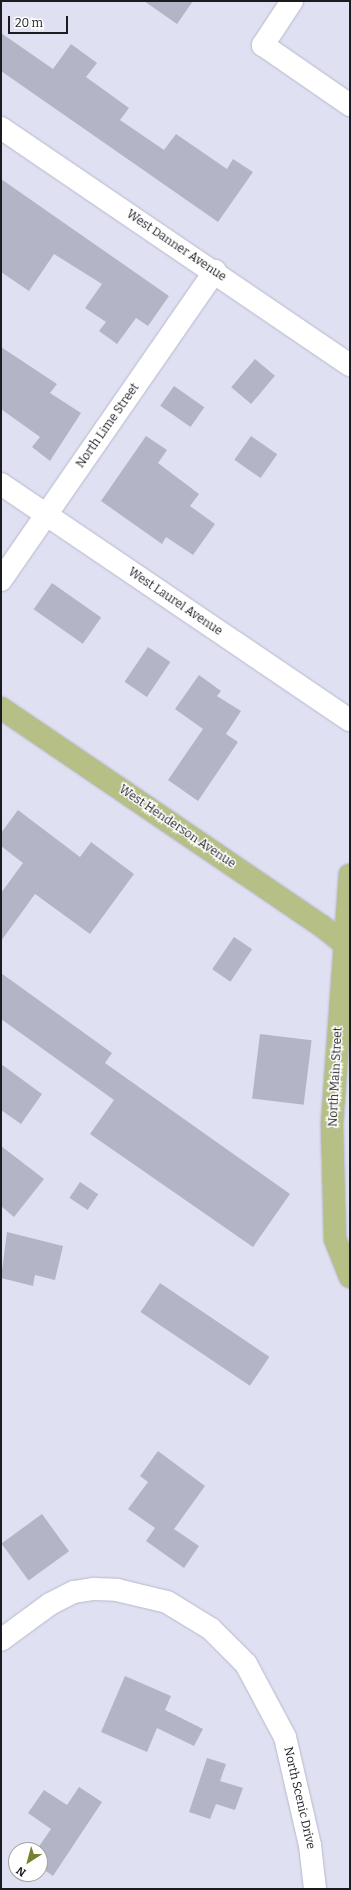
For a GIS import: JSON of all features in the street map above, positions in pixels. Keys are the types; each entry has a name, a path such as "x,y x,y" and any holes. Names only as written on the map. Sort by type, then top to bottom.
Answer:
{"main road":[{"name":"West Henderson Avenue","path":"1,708 347,947"},
{"name":"North Main Street","path":"350,875 347,947 334,1086 333,1176 335,1239 350,1277 350,1284"}],"street":[{"path":"292,1 263,45 350,105"},
{"name":"West Danner Avenue","path":"1,128 215,271 350,365"},
{"name":"North Lime Street","path":"1,580 215,271"},
{"name":"West Laurel Avenue","path":"1,484 350,720"},
{"name":"North Scenic Drive","path":"1,1640 50,1604 74,1592 94,1589 117,1590 167,1602 211,1629 246,1664 284,1737 309,1838 315,1889"}],"building":[{"path":"144,1 193,1 177,24"},
{"path":"1,33 53,69 71,44 97,63 86,77 129,108 120,120 164,150 176,134 227,169 233,159 253,172 218,222 1,71"},
{"path":"1,179 169,296 148,326 136,318 117,344 99,331 106,322 85,308 102,284 54,254 29,291 1,272"},
{"path":"1,347 57,384 50,393 81,413 50,461 32,447 40,437 1,409"},
{"path":"255,359 275,376 251,404 231,387"},
{"path":"174,386 204,407 191,427 160,406"},
{"path":"146,436 167,450 158,463 199,494 190,506 215,524 193,555 166,537 162,544 101,501"},
{"path":"251,436 277,454 261,478 234,460"},
{"path":"52,583 101,617 83,644 34,609"},
{"path":"148,647 170,662 147,697 125,682"},
{"path":"199,675 221,691 217,696 241,711 226,734 238,742 198,801 168,780 203,729 175,709"},
{"path":"18,810 80,857 91,842 134,874 90,934 35,894 1,941 1,893 23,863 1,846 1,833"},
{"path":"234,937 252,949 230,982 212,969"},
{"path":"1,973 112,1053 105,1063 290,1194 253,1247 90,1134 114,1100 1,1019"},
{"path":"260,1034 312,1040 304,1105 252,1099"},
{"path":"1,1064 42,1094 21,1124 1,1110"},
{"path":"1,1146 44,1179 14,1217 1,1206"},
{"path":"80,1182 98,1194 88,1210 69,1198"},
{"path":"7,1232 63,1246 55,1280 35,1275 33,1286 1,1278"},
{"path":"160,1283 269,1357 250,1386 140,1312"},
{"path":"158,1451 205,1486 174,1529 199,1546 184,1568 146,1541 155,1528 128,1509 148,1482 140,1476"},
{"path":"42,1514 69,1551 29,1581 2,1543"},
{"path":"125,1676 171,1696 165,1710 203,1729 194,1746 157,1728 147,1752 101,1732"},
{"path":"207,1758 226,1764 220,1781 243,1788 235,1810 216,1804 210,1819 189,1812"},
{"path":"79,1787 102,1802 53,1876 48,1873 48,1842 42,1842 51,1829 28,1813 44,1790 67,1805"}]}
